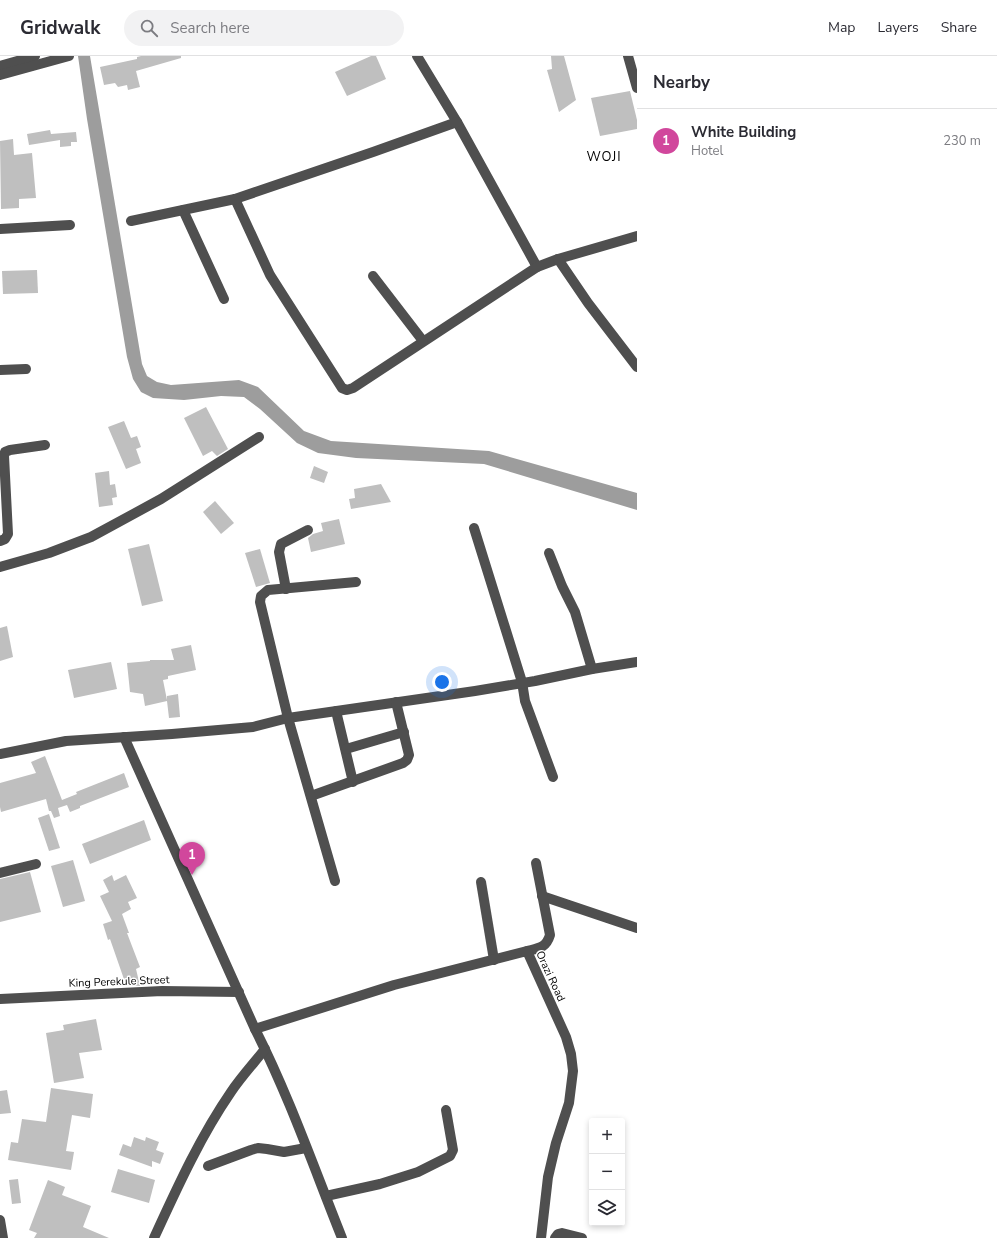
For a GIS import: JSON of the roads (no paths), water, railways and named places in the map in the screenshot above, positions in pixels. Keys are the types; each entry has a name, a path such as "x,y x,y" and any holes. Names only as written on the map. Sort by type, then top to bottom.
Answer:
{"street":[{"path":"0,66 35,56"},
{"path":"417,56 457,122 537,267"},
{"path":"628,56 637,88"},
{"path":"0,75 66,57"},
{"path":"131,221 235,199 457,122"},
{"path":"235,199 270,275 342,388 347,390 354,388 537,267 558,258 637,236"},
{"path":"183,210 224,299"},
{"path":"0,229 70,225"},
{"path":"558,258 588,302 637,367"},
{"path":"373,276 423,341"},
{"path":"0,370 26,369"},
{"path":"0,567 49,553 91,537 161,499 259,436"},
{"path":"0,541 5,539 8,534 3,508 2,479 5,452 45,445"},
{"path":"474,528 522,682 525,701 553,777"},
{"path":"286,588 279,552 281,544 308,530"},
{"path":"549,553 562,586 575,612 592,669"},
{"path":"335,881 288,718 260,602 260,596 268,590 356,582"},
{"path":"0,754 66,741 253,727 288,718 522,682 637,662"},
{"path":"311,796 353,782 403,763 407,760 409,755 396,702"},
{"path":"336,711 353,782"},
{"path":"346,749 404,732"},
{"path":"124,737 265,1049 342,1238"},
{"path":"528,951 541,948 548,943 550,935 536,863"},
{"path":"0,873 36,864"},
{"path":"481,882 494,960"},
{"path":"542,896 637,928"},
{"name":"Orazi Road","path":"255,1029 394,985 528,951 566,1037 571,1054 573,1071 569,1103 556,1143 548,1177 541,1238"},
{"name":"King Perekule Street","path":"0,998 162,991 239,992"},
{"path":"154,1238 180,1180 205,1135 231,1092 265,1049"},
{"path":"326,1196 380,1184 418,1172 450,1156 453,1150 446,1110"},
{"path":"208,1166 251,1150 263,1148 284,1152 306,1148"},
{"path":"0,1220 3,1238"},
{"path":"555,1238 558,1234 562,1233 582,1238"}],"place":[{"name":"White Building","path":"192,875"}],"district":[{"name":"WOJI","path":"604,156"}]}
